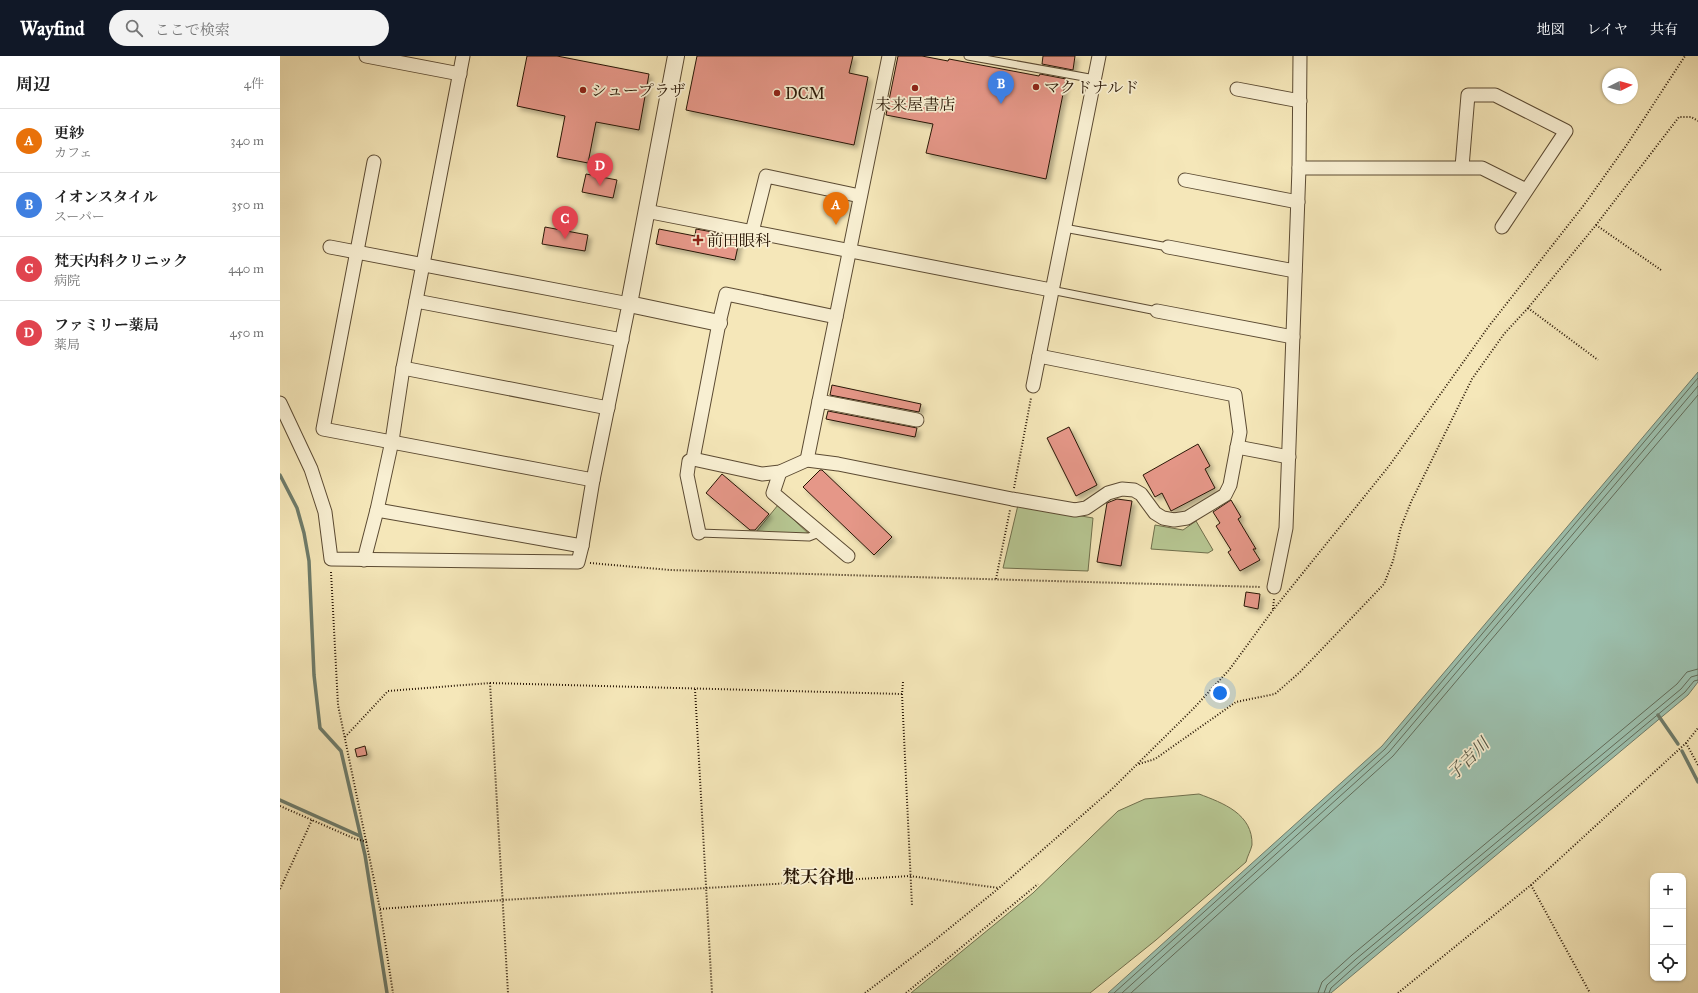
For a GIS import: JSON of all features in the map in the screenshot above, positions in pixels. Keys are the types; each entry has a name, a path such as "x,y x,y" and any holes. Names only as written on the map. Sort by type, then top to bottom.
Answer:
{"street":[{"path":"366,56 460,74"},
{"path":"364,560 377,510 392,441 403,368 463,56"},
{"path":"280,403 311,470 325,512 331,559 578,562 676,56"},
{"path":"807,460 889,56"},
{"path":"1033,386 1099,56"},
{"path":"1274,587 1286,528 1298,202 1300,56"},
{"path":"1237,89 1300,101"},
{"path":"1462,167 1468,95 1495,95 1566,131 1502,227"},
{"path":"374,162 323,429 593,480"},
{"path":"1299,168 1482,168 1526,190"},
{"path":"752,232 766,176 860,196"},
{"path":"1185,180 1298,202"},
{"path":"646,211 1051,290"},
{"path":"330,247 629,304 718,323"},
{"path":"1168,247 1295,271"},
{"path":"699,533 687,475 689,462 693,459 718,323 726,294 836,317"},
{"path":"416,301 622,340"},
{"path":"1157,311 1293,337"},
{"path":"693,459 762,474 780,472 807,460 838,464 1012,499 1075,510 1086,508 1108,493 1122,489 1134,490 1141,494 1155,513 1164,518 1174,520 1187,518 1225,495 1230,485 1240,432 1235,395 1038,356"},
{"path":"403,368 608,408"},
{"path":"819,401 917,420"},
{"path":"1237,447 1289,457"},
{"path":"780,472 773,493 848,556"},
{"path":"377,510 582,546"}],"lane":[{"path":"968,56 1095,79"},
{"path":"1064,228 1168,247"},
{"path":"1051,290 1157,311"},
{"path":"699,533 809,537 819,532"}],"path":[{"path":"865,993 935,940 999,888 1137,765 1193,710 1229,670 1273,610 1389,466 1489,326 1584,205 1628,143 1685,56"},
{"path":"1137,765 1155,759 1236,702 1275,694 1300,672 1384,584 1393,561 1401,527 1409,508 1472,379 1504,334 1528,308 1596,225 1678,117 1691,117 1698,121"},
{"path":"1596,225 1661,270"},
{"path":"1528,308 1598,360"},
{"path":"996,579 1033,386"},
{"path":"331,559 338,705 380,909 393,993"},
{"path":"578,562 670,570 1274,587"},
{"path":"903,682 902,694 912,906"},
{"path":"345,737 388,691 490,683 902,694"},
{"path":"490,683 508,993"},
{"path":"695,689 712,993"},
{"path":"1398,993 1532,885 1686,743 1698,728"},
{"path":"1686,743 1698,765"},
{"path":"280,806 353,838 367,842"},
{"path":"280,889 312,820"},
{"path":"380,909 503,900 910,876 999,888"},
{"path":"906,993 1038,884"},
{"path":"1532,885 1590,993"}],"green space":[{"path":"778,505 810,535 756,532"},
{"path":"1018,505 1093,518 1088,571 1003,568"},
{"path":"1196,521 1213,550 1208,553 1151,549 1155,525 1183,530"},
{"path":"1199,794 1218,801 1235,811 1248,825 1252,845 1246,862 1156,940 1090,993 911,993 1033,893 1118,811 1145,799"}],"water":[{"name":"子吉川","path":"1698,372 1698,682 1688,695 1331,993 1108,993 1382,746"}],"building":[{"name":"シュープラザ","path":"527,56 557,56 649,74 639,130 596,122 588,163 557,157 565,116 517,106"},
{"name":"DCM","path":"697,56 853,56 849,73 868,77 854,145 686,110"},
{"path":"898,56 922,56 948,61 949,59 1039,76 1040,74 1066,79 1046,179 926,153 933,124 886,115"},
{"path":"1043,56 1075,56 1073,70 1042,64"},
{"path":"586,174 617,180 613,198 582,192"},
{"path":"545,227 588,235 585,251 542,244"},
{"name":"前田眼科","path":"659,229 695,236 696,229 740,237 735,260 656,244"},
{"path":"832,385 921,404 919,412 830,395"},
{"path":"828,411 917,428 915,437 826,419"},
{"path":"1069,427 1097,485 1076,496 1047,438"},
{"path":"1198,444 1210,466 1205,469 1215,488 1171,511 1162,493 1155,497 1143,475"},
{"path":"820,470 822,470 892,537 874,555 803,487"},
{"path":"722,474 769,514 755,530 750,530 706,493"},
{"path":"1117,499 1132,501 1121,566 1097,562 1107,503"},
{"path":"1231,500 1241,517 1238,519 1256,549 1253,549 1260,560 1240,571 1228,552 1231,550 1216,526 1220,523 1213,512"},
{"path":"1246,592 1260,594 1258,609 1244,606"},
{"path":"365,746 367,755 357,757 355,749"}],"waterway":[{"path":"280,475 297,508 304,533 309,561 314,675 320,728 341,751 365,855 387,993"},
{"path":"1658,715 1678,744"},
{"path":"1682,751 1698,782"},
{"path":"280,800 360,836"}],"place":[{"name":"マクドナルド","path":"1036,87"},
{"name":"未来屋書店","path":"915,88"},
{"name":"シュープラザ","path":"583,90"},
{"name":"DCM","path":"777,93"},
{"name":"イオンスタイル","path":"1001,104"},
{"name":"ファミリー薬局","path":"600,186"},
{"name":"更紗","path":"836,225"},
{"name":"梵天内科クリニック","path":"565,239"},
{"name":"前田眼科","path":"698,240"}],"district":[{"name":"梵天谷地","path":"818,877"}]}
